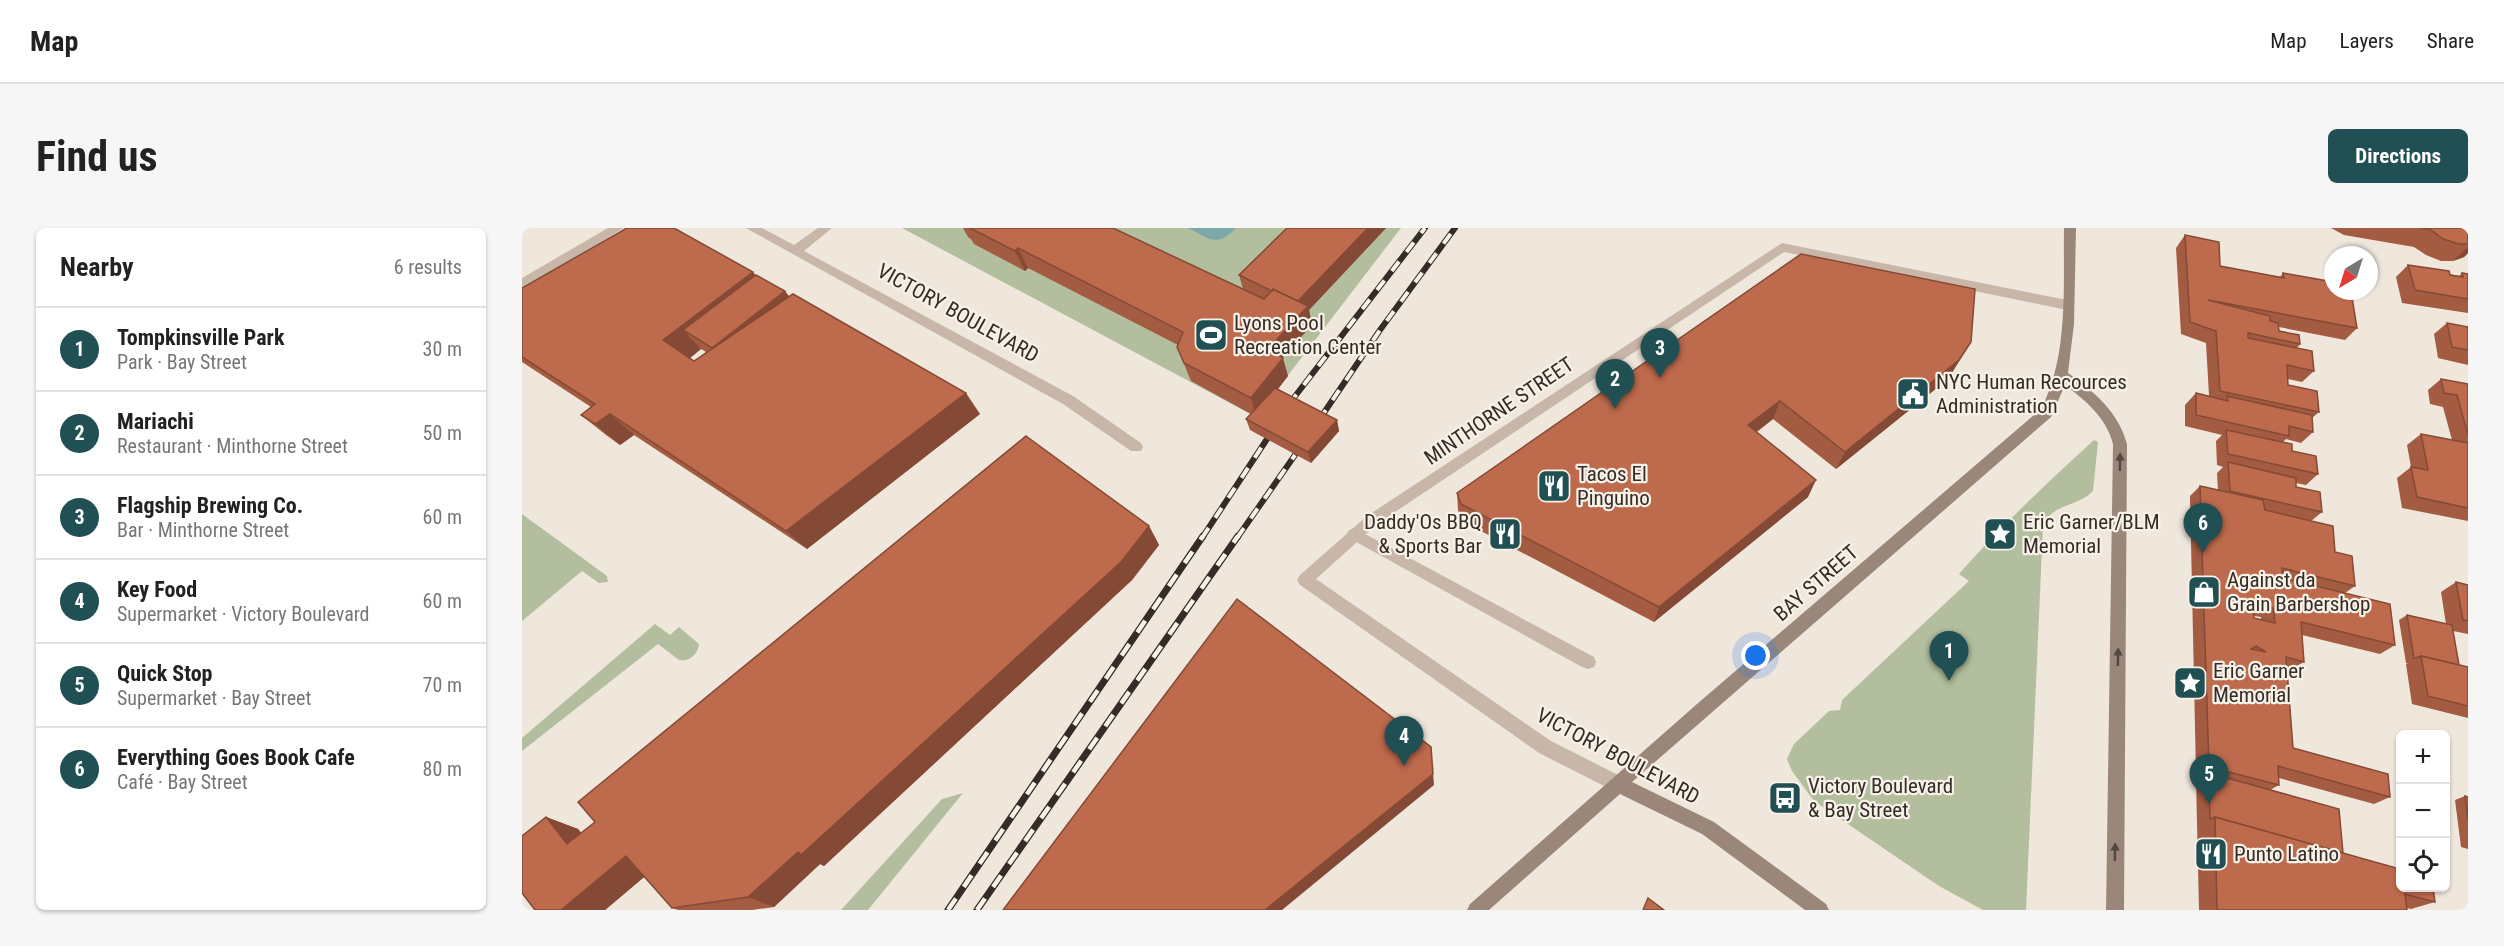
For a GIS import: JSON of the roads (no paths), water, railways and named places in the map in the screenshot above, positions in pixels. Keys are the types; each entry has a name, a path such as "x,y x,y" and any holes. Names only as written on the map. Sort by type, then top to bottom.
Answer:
{"main road":[{"name":"BAY STREET","path":"1476,910 1620,785 1703,709 2025,433 2054,402 2062,376 2070,228"},
{"path":"2062,376 2088,396 2106,415 2116,429 2120,444 2115,910"},
{"name":"VICTORY BOULEVARD","path":"1620,785 1708,828 1820,910"}],"street":[{"path":"522,284 618,228"},
{"name":"VICTORY BOULEVARD","path":"752,228 1068,400 1136,447"},
{"path":"796,250 826,228"},
{"name":"MINTHORNE STREET","path":"1305,580 1354,534 1782,248 2067,305"},
{"path":"1354,534 1588,662"},
{"name":"VICTORY BOULEVARD","path":"1305,580 1545,747 1620,785"}],"water":[{"path":"1188,228 1236,228 1223,238 1213,240"}],"railway":[{"path":"1289,404 1425,228"},
{"path":"1319,420 1380,330 1455,228"},
{"path":"1202,538 1267,439"},
{"path":"1237,538 1295,455"},
{"path":"948,910 1203,536"},
{"path":"977,910 1238,536"}],"place":[{"name":"Lyons Pool Recreation Center","path":"1211,335"},
{"name":"Flagship Brewing Co.","path":"1660,378"},
{"name":"NYC Human Recources Administration","path":"1913,394"},
{"name":"Mariachi","path":"1615,409"},
{"name":"Tacos El Pinguino","path":"1554,486"},
{"name":"Daddy'Os BBQ & Sports Bar","path":"1505,534"},
{"name":"Eric Garner/BLM Memorial","path":"2000,534"},
{"name":"Everything Goes Book Cafe","path":"2203,553"},
{"name":"Against da Grain Barbershop","path":"2204,592"},
{"name":"Tompkinsville Park","path":"1949,681"},
{"name":"Eric Garner Memorial","path":"2190,683"},
{"name":"Key Food","path":"1404,766"},
{"name":"Victory Boulevard & Bay Street","path":"1785,798"},
{"name":"Quick Stop","path":"2209,804"},
{"name":"Punto Latino","path":"2211,854"}]}
